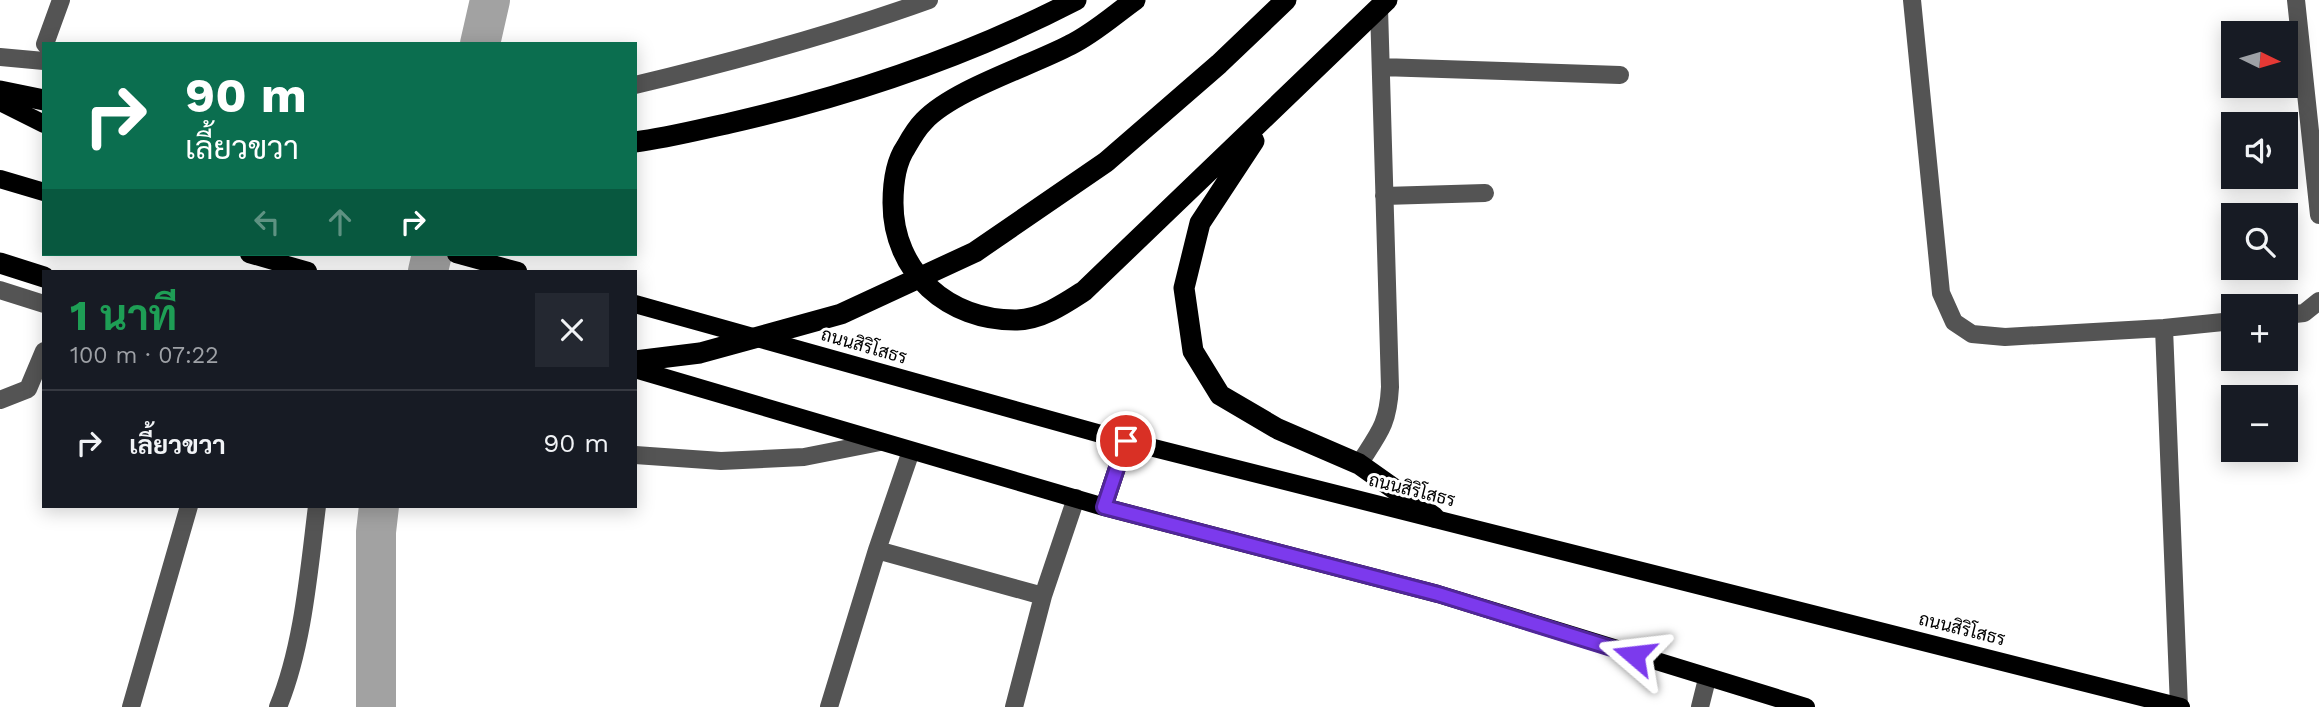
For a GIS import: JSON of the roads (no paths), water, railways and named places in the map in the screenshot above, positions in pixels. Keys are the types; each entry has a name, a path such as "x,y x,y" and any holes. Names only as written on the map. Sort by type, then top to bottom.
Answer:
{"highway":[{"path":"637,142 789,110 904,75 1076,0"},
{"path":"1135,0 1073,44 954,99 925,120 903,150 893,185 893,221 904,256 924,284 951,306 984,317 1019,320 1053,311 1084,291 1383,4"},
{"path":"637,361 700,353 841,314 975,252 1106,162 1219,64 1286,0"},
{"path":"0,91 42,100"},
{"path":"1274,110 1200,223 1184,288 1193,351 1220,395 1278,429 1359,464 1434,517"},
{"path":"0,263 42,276"}],"main road":[{"path":"0,102 42,123"},
{"path":"0,179 42,191"},
{"path":"256,256 305,270"},
{"path":"463,256 514,270"},
{"name":"ถนนสิริโสธร","path":"637,305 1126,441 2180,707"},
{"path":"637,370 1104,507 1438,594 1806,707"},
{"path":"1104,507 1126,441"}],"street":[{"path":"47,42 61,0"},
{"path":"637,85 746,58 881,8 929,0"},
{"path":"1912,0 1941,293 1954,322 1972,334 2004,337 2221,322"},
{"path":"2296,0 2319,215"},
{"path":"1359,464 1388,413 1390,387 1381,67 1383,4"},
{"path":"0,57 42,53"},
{"path":"1381,67 1620,75"},
{"path":"1384,196 1485,192"},
{"path":"0,290 42,303"},
{"path":"2298,314 2304,313 2319,301"},
{"path":"2164,328 2180,707"},
{"path":"0,400 36,391 42,361"},
{"path":"637,455 721,461 804,457 880,442"},
{"path":"829,707 877,550 911,451"},
{"path":"1014,707 1043,596 1076,498"},
{"path":"131,707 188,508"},
{"path":"278,707 288,684 308,584 317,508"},
{"path":"877,550 1043,596"},
{"path":"1700,707 1707,678"}],"waterway":[{"path":"480,42 490,0"},
{"path":"428,270 432,256"},
{"path":"376,707 376,532 379,508"}]}
